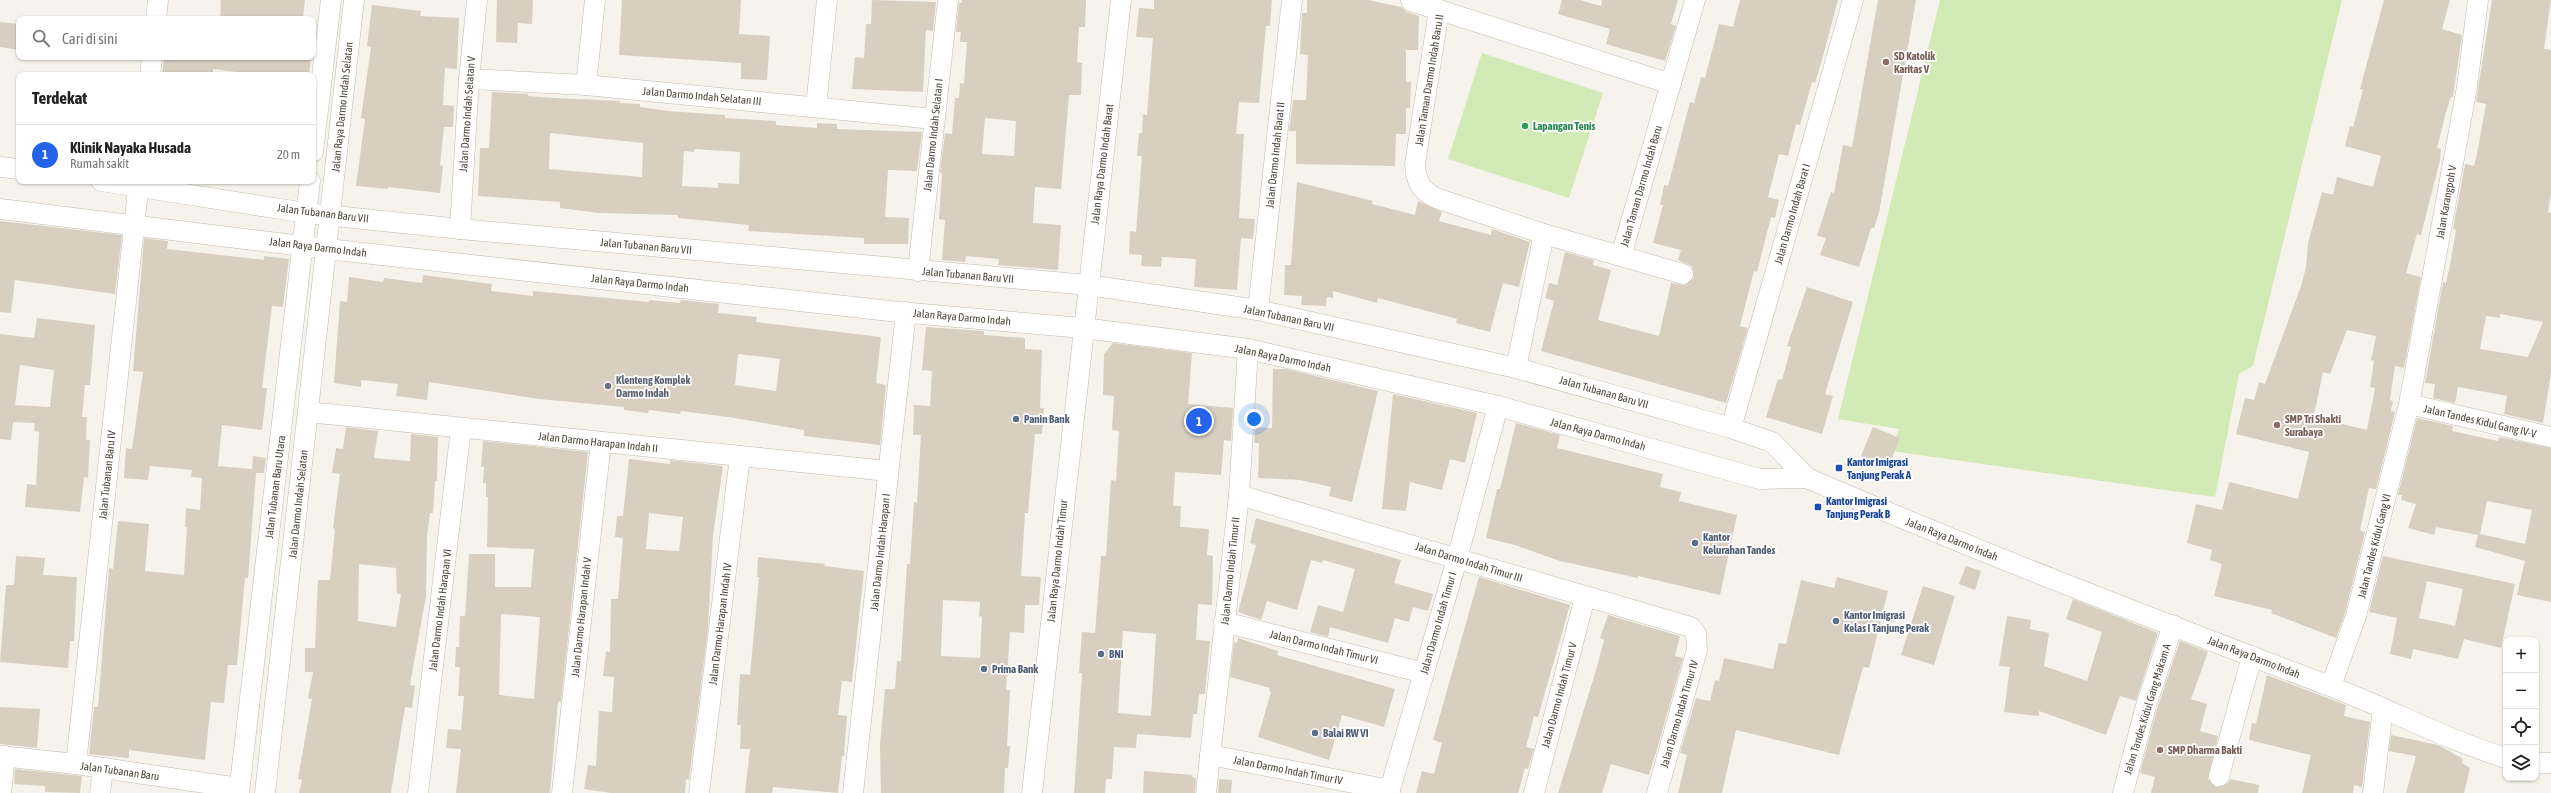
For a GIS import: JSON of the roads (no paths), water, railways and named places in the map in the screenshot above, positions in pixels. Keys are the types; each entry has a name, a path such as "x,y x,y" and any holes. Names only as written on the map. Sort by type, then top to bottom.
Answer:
{"street":[{"path":"156,16 158,0"},
{"path":"316,127 331,0"},
{"name":"Jalan Raya Darmo Indah Selatan","path":"331,215 354,0"},
{"name":"Jalan Darmo Indah Selatan V","path":"460,229 469,79 477,0"},
{"path":"586,85 595,0"},
{"path":"816,107 827,0"},
{"name":"Jalan Darmo Indah Selatan I","path":"918,271 948,0"},
{"name":"Jalan Raya Darmo Indah Barat","path":"1083,328 1121,0"},
{"name":"Jalan Darmo Indah Barat II","path":"1258,310 1292,0"},
{"name":"Jalan Taman Darmo Indah Baru","path":"1544,234 1621,256 1696,0"},
{"name":"Jalan Darmo Indah Barat I","path":"1731,428 1853,0"},
{"name":"Jalan Karangpoh V","path":"2409,404 2466,87 2478,0"},
{"path":"1411,1 1439,10"},
{"name":"Jalan Taman Darmo Indah Baru II","path":"1544,234 1436,198 1420,188 1416,177 1415,164 1439,10 1671,84"},
{"path":"150,72 152,60"},
{"name":"Jalan Darmo Indah Selatan III","path":"469,79 586,85 934,119"},
{"path":"0,167 16,169"},
{"name":"Jalan Tubanan Baru VII","path":"139,184 306,213 460,229 1088,285 1258,310 1516,368 1731,428 1772,442 1807,478"},
{"name":"Jalan Tubanan Baru IV","path":"76,764 133,224 139,184"},
{"name":"Jalan Tubanan Baru Utara","path":"239,791 310,184"},
{"name":"Jalan Raya Darmo Indah","path":"0,209 133,224 326,249 906,312 1083,328 1248,349 1498,406 1760,478 1807,478 2070,588 2173,625 2331,686 2467,746 2503,757"},
{"name":"Jalan Darmo Indah Selatan","path":"264,793 331,215"},
{"path":"1516,368 1544,234"},
{"path":"1621,256 1683,274"},
{"name":"Jalan Darmo Indah Harapan I","path":"853,793 906,312"},
{"name":"Jalan Raya Darmo Indah Timur","path":"1032,793 1083,328"},
{"name":"Jalan Darmo Indah Timur II","path":"1206,793 1238,495 1248,349"},
{"name":"Jalan Tandes Kidul Gang IV-V","path":"2409,404 2551,437"},
{"name":"Jalan Tandes Kidul Gang VI","path":"2331,686 2356,616 2409,404"},
{"name":"Jalan Darmo Indah Timur I","path":"1389,792 1457,559 1498,406"},
{"name":"Jalan Darmo Harapan Indah II","path":"308,412 888,471"},
{"name":"Jalan Darmo Indah Harapan VI","path":"418,793 461,428"},
{"name":"Jalan Darmo Harapan Indah V","path":"562,793 601,442"},
{"name":"Jalan Darmo Harapan Indah IV","path":"699,793 740,456"},
{"name":"Jalan Darmo Indah Timur III","path":"1238,495 1585,597 1686,624 1696,634"},
{"name":"Jalan Darmo Indah Timur V","path":"1534,793 1585,597"},
{"path":"259,621 284,622"},
{"name":"Jalan Darmo Indah Timur VI","path":"1224,622 1424,673"},
{"name":"Jalan Tandes Kidul Gang Makam A","path":"2123,793 2146,706 2173,625"},
{"name":"Jalan Darmo Indah Timur IV","path":"1657,793 1697,650 1696,634"},
{"path":"2220,776 2252,656"},
{"path":"2373,793 2383,708"},
{"name":"Jalan Darmo Indah Timur IV","path":"1210,755 1389,792"},
{"path":"1,793 3,756"},
{"name":"Jalan Tubanan Baru","path":"3,756 76,764 239,791"},
{"path":"2539,763 2551,763"},
{"path":"100,793 103,769"}],"place":[{"name":"SD Katolik Karitas V","path":"1886,62"},
{"name":"Lapangan Tenis","path":"1525,126"},
{"name":"Klenteng Komplek Darmo Indah","path":"608,386"},
{"name":"Panin Bank","path":"1016,419"},
{"name":"Klinik Nayaka Husada","path":"1199,421"},
{"name":"SMP Tri Shakti Surabaya","path":"2277,425"},
{"name":"Kantor Imigrasi Tanjung Perak A","path":"1839,468"},
{"name":"Kantor Imigrasi Tanjung Perak B","path":"1818,507"},
{"name":"Kantor Kelurahan Tandes","path":"1695,543"},
{"name":"Kantor Imigrasi Kelas I Tanjung Perak","path":"1836,621"},
{"name":"BNI","path":"1101,654"},
{"name":"Prima Bank","path":"984,669"},
{"name":"Balai RW VI","path":"1315,733"},
{"name":"SMP Dharma Bakti","path":"2160,750"}]}
